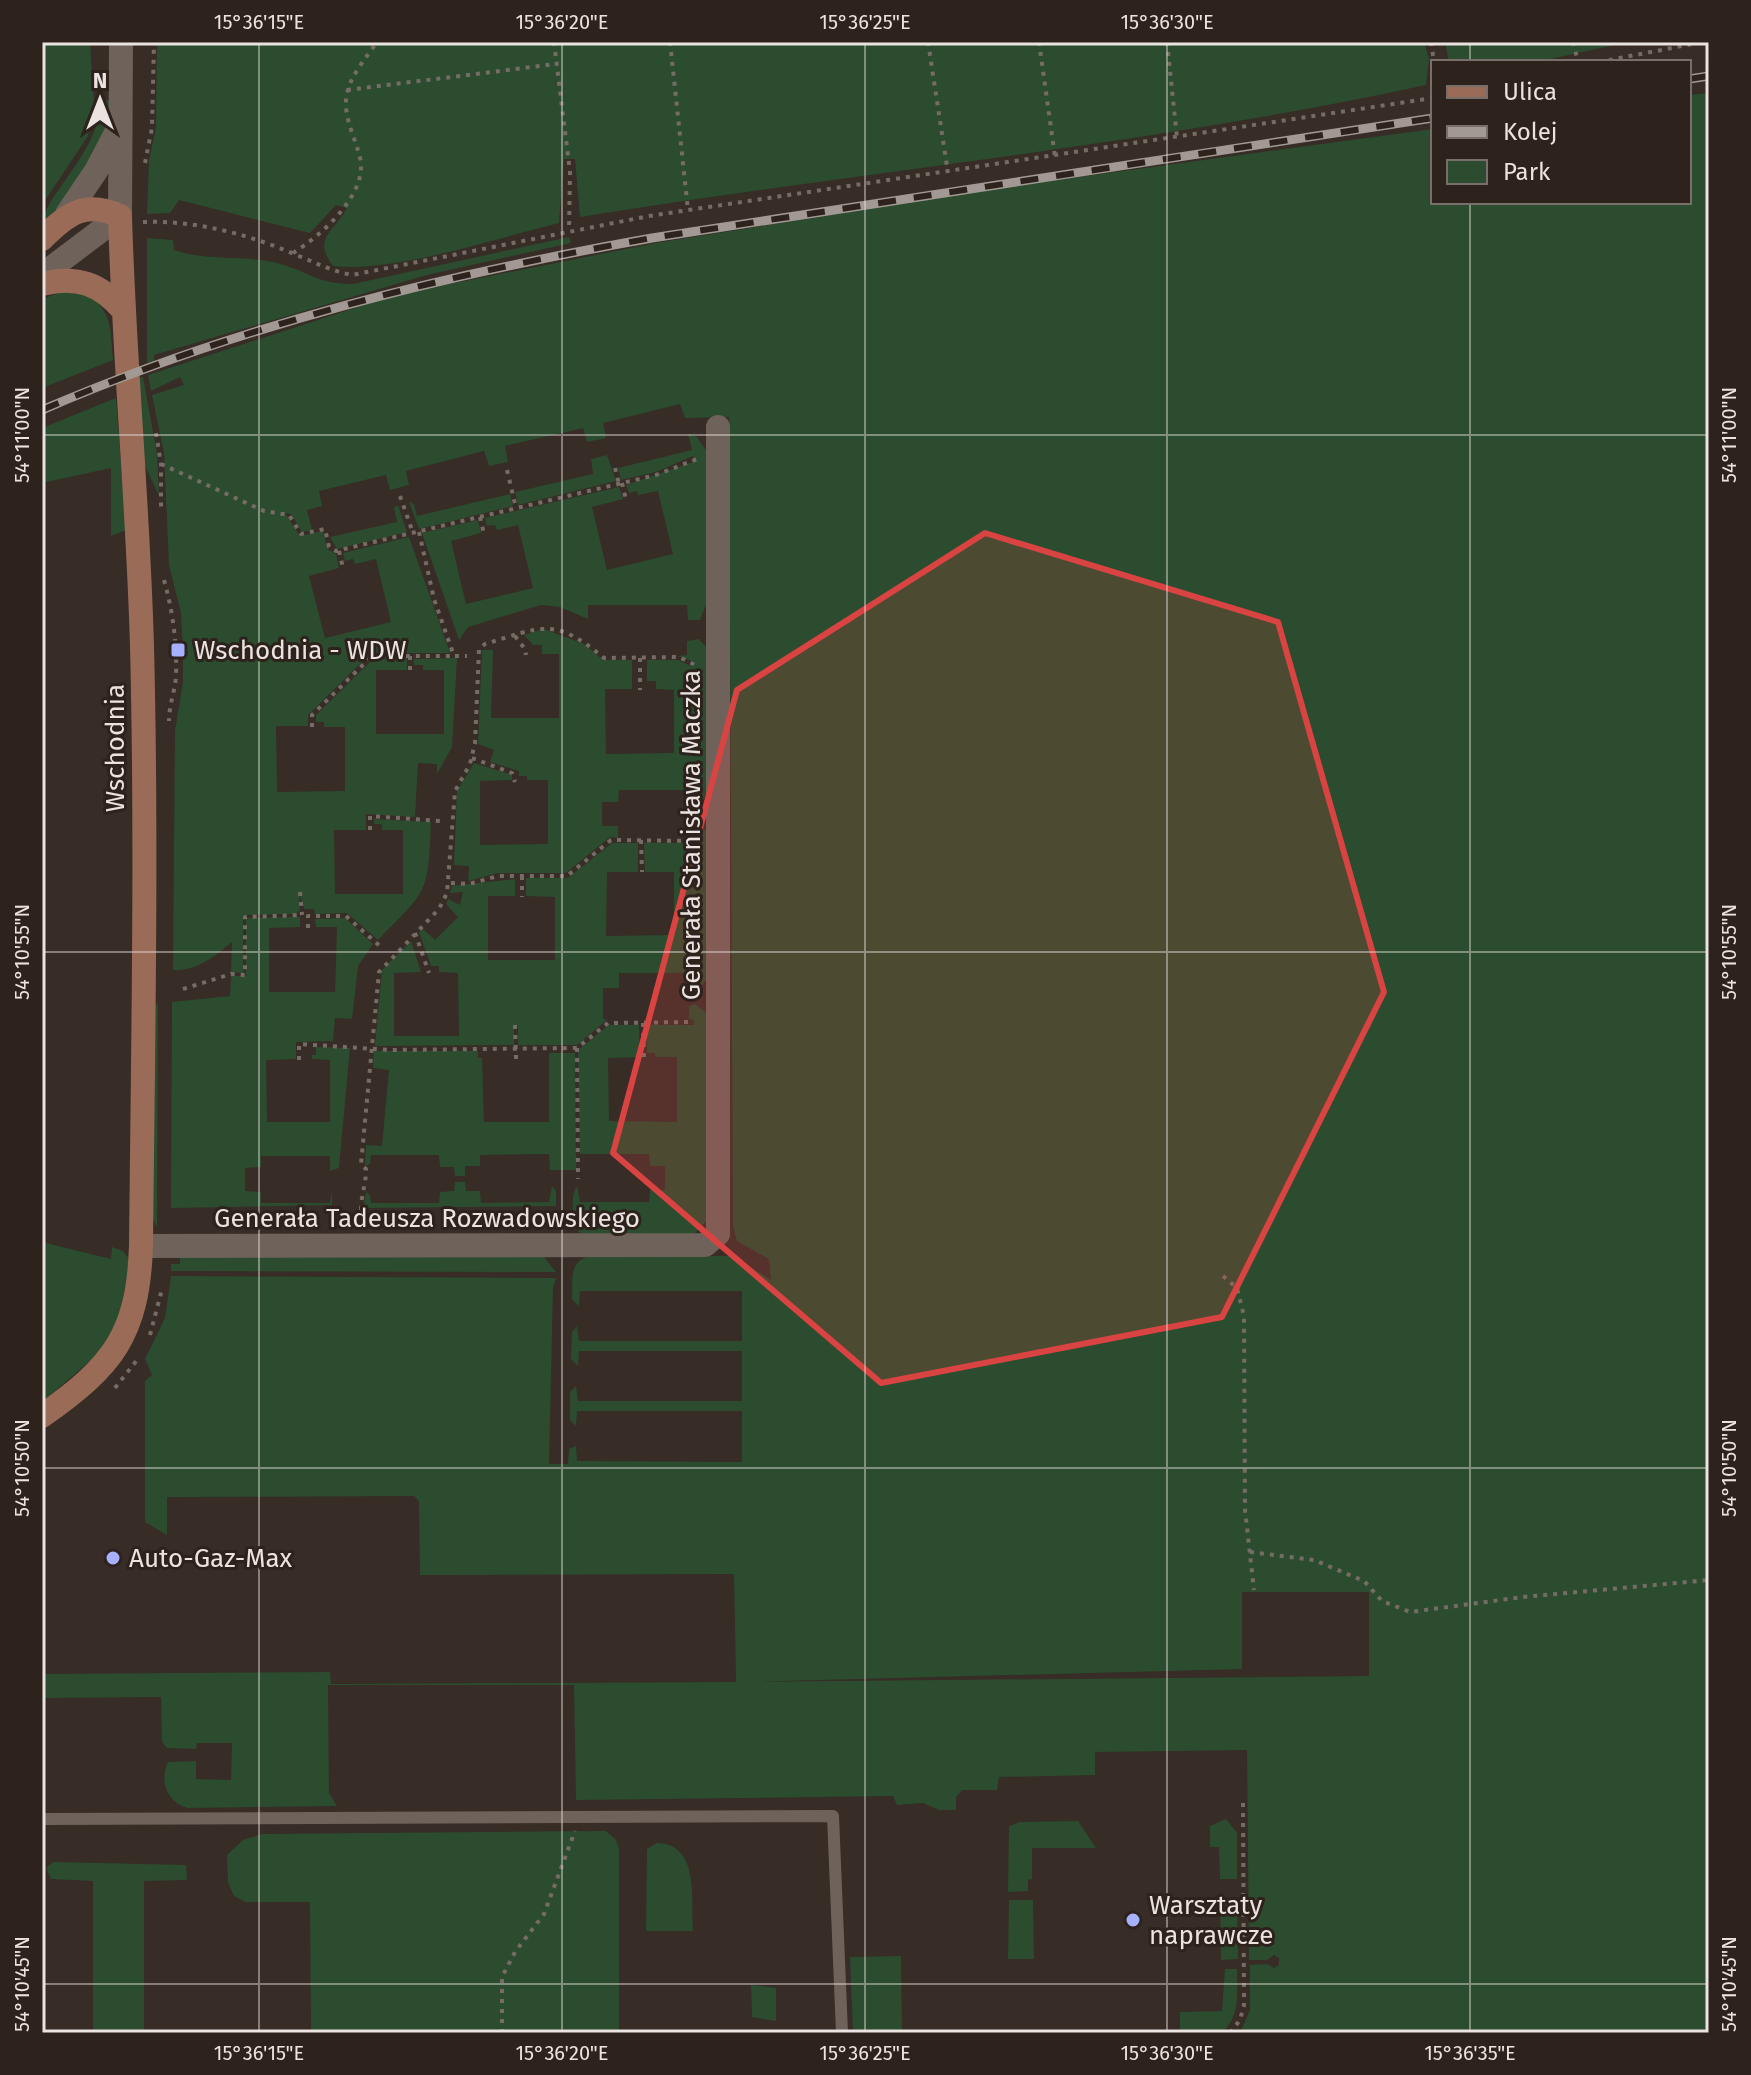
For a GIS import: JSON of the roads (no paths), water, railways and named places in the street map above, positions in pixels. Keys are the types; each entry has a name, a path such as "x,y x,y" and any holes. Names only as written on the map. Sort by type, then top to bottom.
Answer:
{"street":[{"name":"Wschodnia","path":"42,1416 96,1372 124,1337 136,1305 141,1246 142,647 123,310 128,219 120,125 121,42"},
{"path":"42,239 67,214 96,171 120,125"},
{"path":"67,214 89,208 128,219"},
{"path":"42,275 128,219"},
{"path":"42,284 65,279 85,281 110,296 123,310"},
{"name":"Generała Stanisława Maczka","path":"713,1241 721,1226 718,427"},
{"name":"Generała Tadeusza Rozwadowskiego","path":"141,1246 705,1245 713,1241"}],"lane":[{"path":"42,1819 833,1816 842,2033"}],"railway":[{"path":"1691,79 1709,76"},
{"path":"42,410 116,380 266,328 342,306 496,269 652,238 1431,118"}],"place":[{"name":"Wschodnia - WDW","path":"178,650"},
{"name":"Auto-Gaz-Max","path":"113,1558"},
{"name":"Warsztaty naprawcze","path":"1133,1920"}]}
